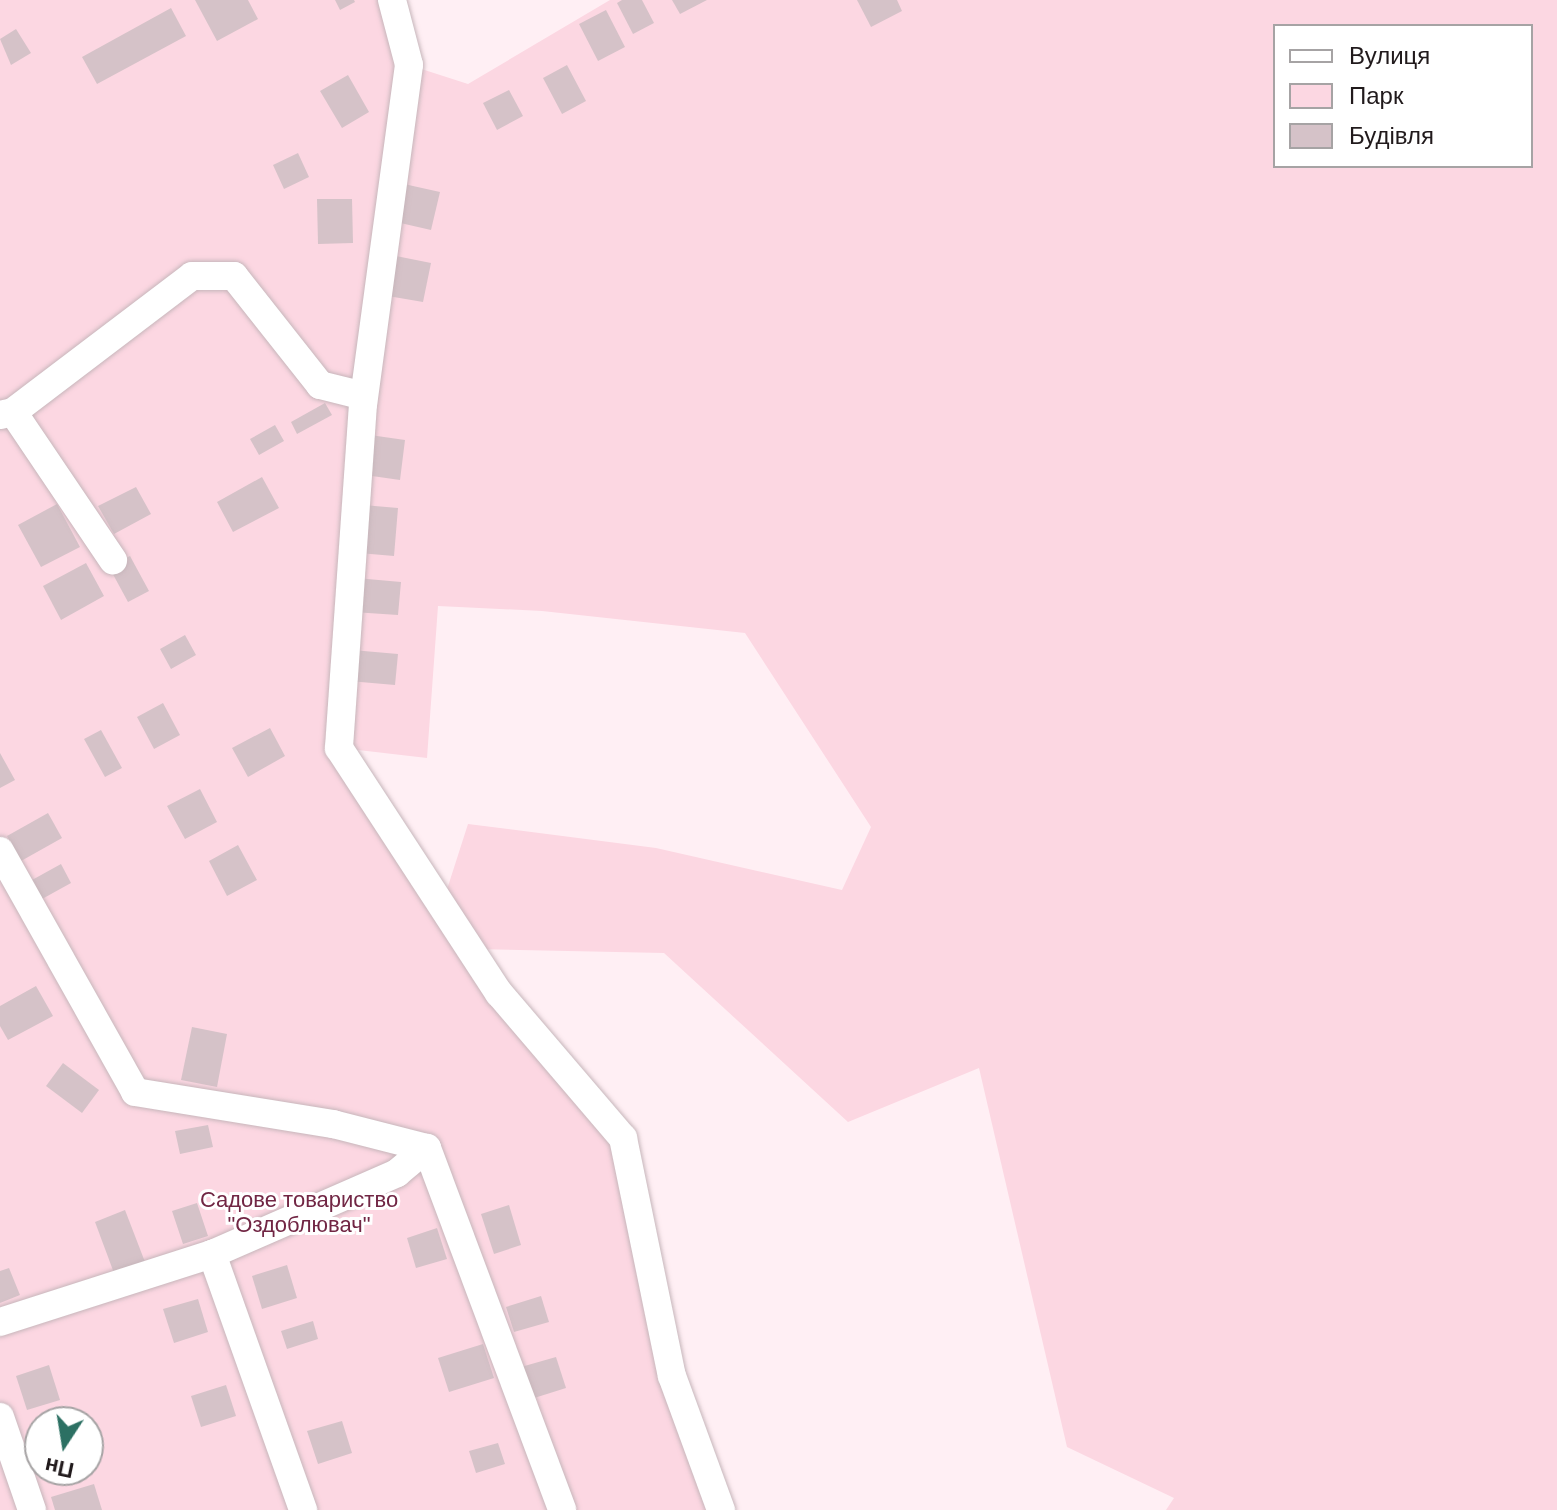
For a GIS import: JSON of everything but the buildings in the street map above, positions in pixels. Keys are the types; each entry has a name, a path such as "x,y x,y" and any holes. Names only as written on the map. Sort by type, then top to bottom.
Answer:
{"street":[{"path":"392,0 409,65 364,396 339,748 499,993 623,1138 672,1376 721,1510"},
{"path":"113,560 7,413 192,276 234,276 320,385 364,396"},
{"path":"0,851 135,1092 333,1124 427,1148"},
{"path":"0,1322 212,1254 397,1173 427,1148"},
{"path":"427,1148 562,1510"},
{"path":"212,1254 303,1510"},
{"path":"0,1417 32,1510"}],"green space":[{"name":"Садове товариство \"Оздоблювач\"","path":"0,0 392,0 409,65 468,84 610,0 1557,0 1557,1510 1166,1510 1174,1498 1067,1447 979,1068 848,1122 664,953 471,949 623,1138 721,1510 0,1510","holes":["438,606 542,611 745,633 871,827 842,890 656,848 468,824 442,905 341,748 427,758"]}]}
